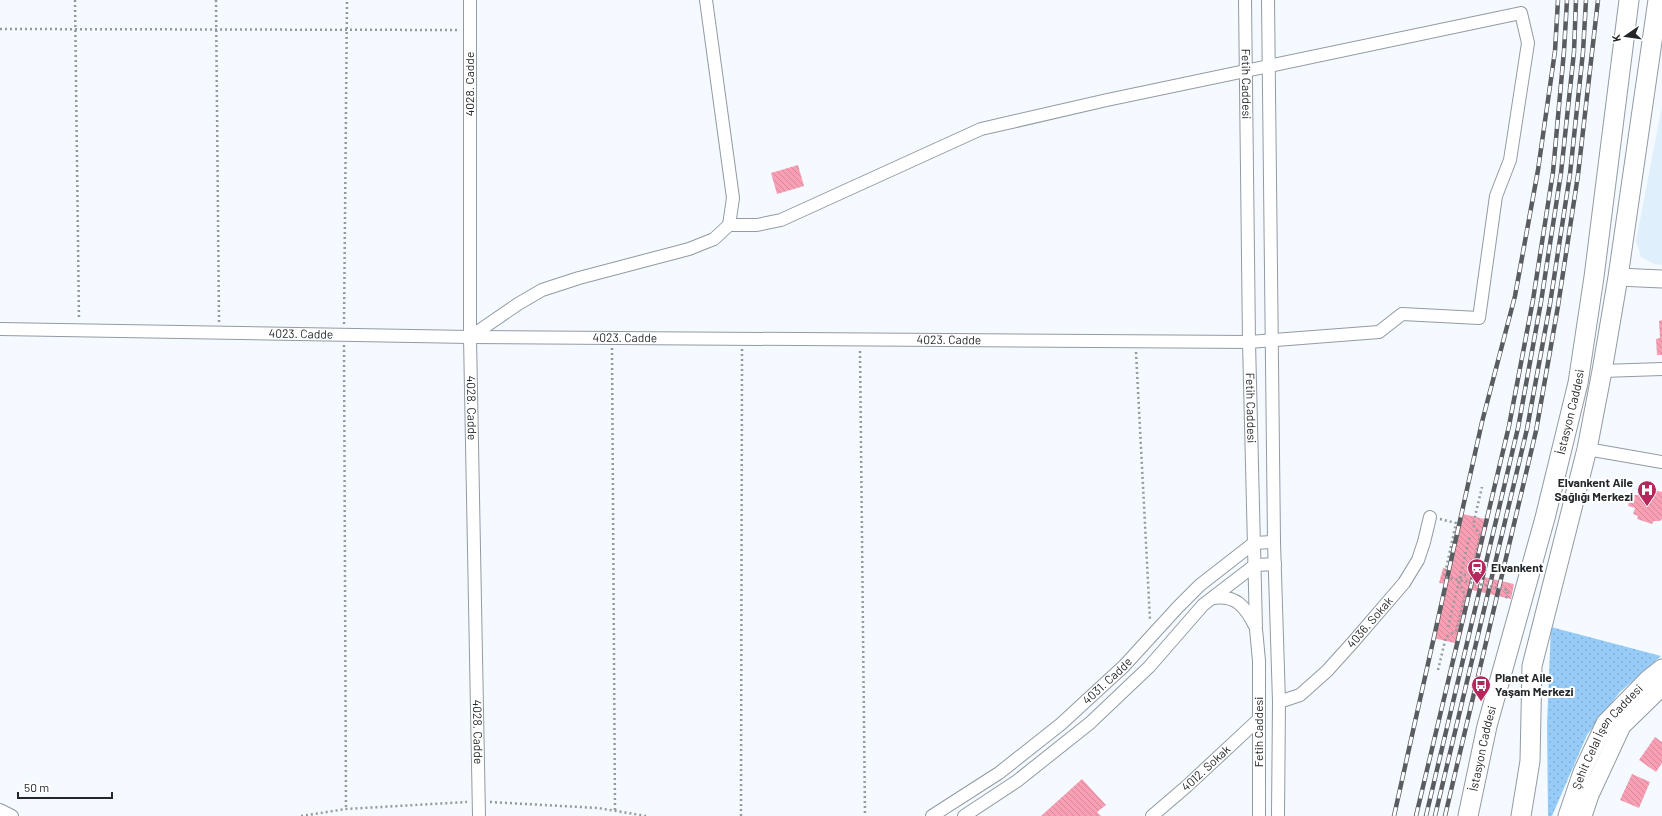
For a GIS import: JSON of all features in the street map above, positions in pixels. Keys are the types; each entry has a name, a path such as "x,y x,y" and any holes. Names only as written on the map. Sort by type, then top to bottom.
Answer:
{"main road":[{"name":"İstasyon Caddesi","path":"1468,816 1486,726 1545,518 1578,383 1594,277 1629,0"},
{"name":"İstasyon Caddesi","path":"1521,816 1530,761 1532,666 1587,449 1602,371 1658,33 1658,0"},
{"path":"1512,816 1530,761"},
{"path":"1471,816 1472,793"}],"street":[{"name":"4028. Cadde","path":"470,0 470,337 479,816"},
{"path":"470,337 518,304 542,290 689,249 714,239 729,225 733,198 706,0"},
{"name":"Fetih Caddesi","path":"1245,0 1254,543 1256,628 1259,661 1259,816"},
{"name":"Fetih Caddesi","path":"1268,0 1274,542 1279,702 1278,816"},
{"name":"4023. Cadde","path":"0,329 470,337 1250,342 1379,332 1402,314 1479,318 1496,196 1510,160 1528,43 1521,13 1268,66"},
{"path":"729,225 757,225 781,220 981,129 1107,100 1268,66"},
{"path":"1618,277 1662,279"},
{"path":"1602,371 1662,369"},
{"path":"1587,449 1662,462"},
{"name":"4036. Sokak","path":"1279,702 1300,696 1354,641 1404,583 1418,560 1430,517"},
{"path":"1254,543 1274,542"},
{"name":"4031. Cadde","path":"932,816 999,773 1061,724 1110,680 1156,633 1190,595 1254,543"},
{"path":"1255,565 1275,564"},
{"name":"4031. Cadde","path":"964,816 1018,781 1090,723 1149,667 1204,605 1255,565"},
{"path":"1213,598 1224,596 1233,599 1250,615 1256,628"},
{"name":"Şehit Celal İşen Caddesi","path":"1567,816 1582,772 1605,723 1648,679 1662,668"},
{"name":"Şehit Celal İşen Caddesi","path":"1583,816 1590,795 1622,726 1662,687"},
{"name":"4012. Sokak","path":"1152,816 1187,786 1259,719"},
{"path":"0,810 12,816"}],"path":[{"path":"75,0 79,331"},
{"path":"216,0 219,333"},
{"path":"346,809 344,335 347,0"},
{"path":"0,29 470,30"},
{"path":"612,338 615,811"},
{"path":"741,816 742,338"},
{"path":"860,339 865,816"},
{"path":"1136,341 1150,626 1156,633"},
{"path":"1460,580 1472,570 1480,535 1473,524 1482,487"},
{"path":"1430,517 1456,523 1444,577 1508,590 1506,599"},
{"path":"1448,627 1470,535"},
{"path":"1438,670 1446,637 1456,631 1465,595 1460,580"}],"shaded area":[{"path":"1662,106 1662,265 1654,264 1641,257 1636,241"},
{"path":"1551,627 1661,656 1620,692 1587,735 1552,816 1548,816 1547,724"}],"building":[{"path":"798,165 804,186 777,194 771,173"},
{"path":"1662,320 1662,355 1657,355 1656,339 1660,338 1659,321"},
{"name":"Elvankent Aile Sağlığı Merkezi","path":"1650,489 1662,492 1662,519 1660,521 1654,521 1652,524 1637,519 1638,516 1633,514 1635,508 1628,506 1631,495 1639,495 1641,491 1649,491"},
{"path":"1463,514 1489,520 1476,575 1514,584 1511,599 1472,590 1459,644 1433,638 1446,584 1439,583 1443,568 1450,570"},
{"path":"1655,737 1662,742 1662,763 1656,772 1639,760"},
{"path":"1632,774 1650,782 1639,808 1620,800"},
{"path":"1082,779 1106,805 1097,812 1101,816 1041,816"}],"railway":[{"path":"1394,816 1482,422 1515,296 1538,170 1555,51 1558,0"},
{"path":"1416,816 1509,426 1533,300 1553,172 1567,0"},
{"path":"1426,816 1518,428 1541,302 1561,173 1574,52 1576,0"},
{"path":"1435,816 1527,429 1550,304 1570,174 1583,52 1586,0"},
{"path":"1445,816 1536,431 1558,306 1578,175 1598,0"}],"place":[{"name":"Elvankent Aile Sağlığı Merkezi","path":"1647,507"},
{"name":"Elvankent","path":"1477,585"},
{"name":"Planet Aile Yaşam Merkezi","path":"1481,702"}]}
